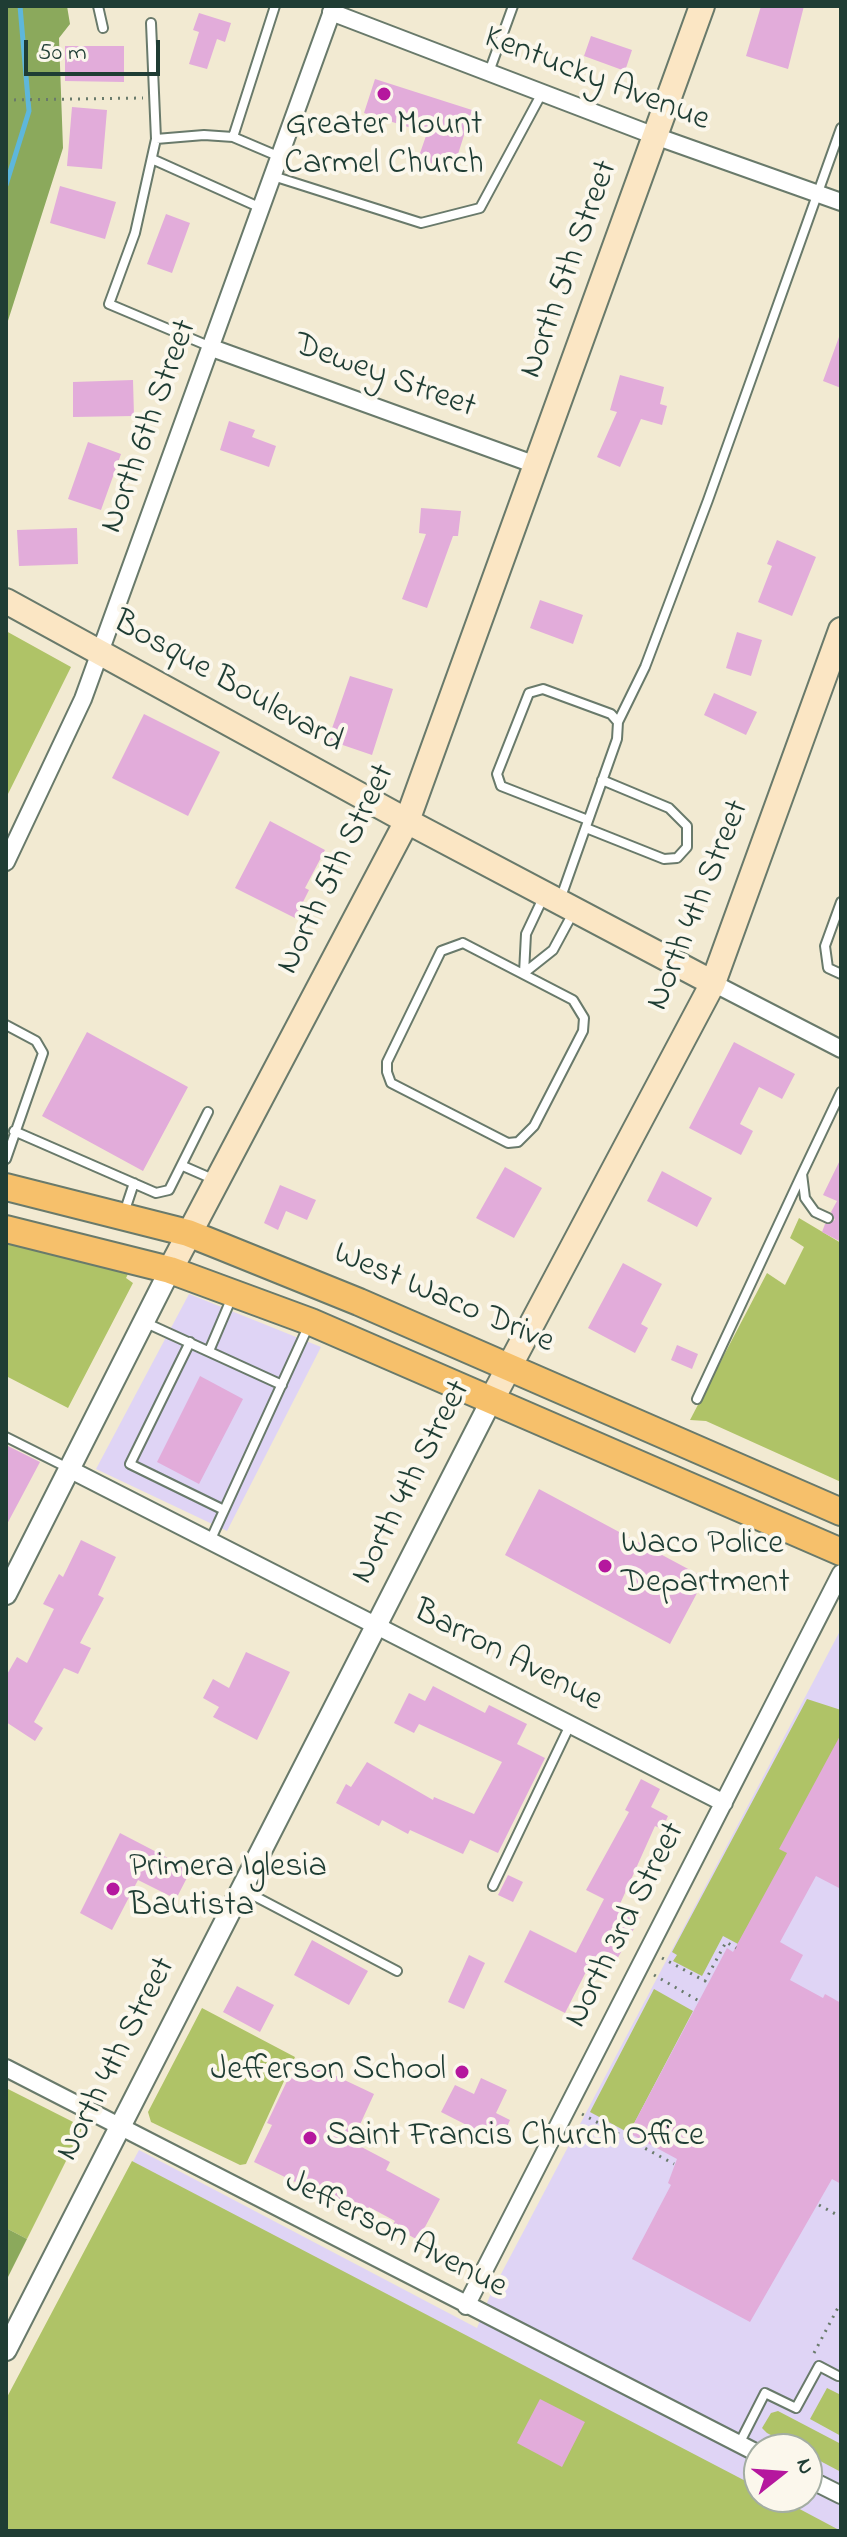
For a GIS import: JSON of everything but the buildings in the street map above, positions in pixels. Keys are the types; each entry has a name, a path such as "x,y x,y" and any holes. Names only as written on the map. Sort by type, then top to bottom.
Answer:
{"main road":[{"name":"North 5th Street","path":"170,1270 407,821 702,6"},
{"name":"Bosque Boulevard","path":"6,601 407,821 713,983"},
{"name":"North 4th Street","path":"492,1399 713,983 841,630"},
{"name":"West Waco Drive","path":"6,1187 188,1233 509,1367 841,1512"},
{"name":"West Waco Drive","path":"6,1229 170,1270 311,1322 841,1552"}],"street":[{"name":"Kentucky Avenue","path":"333,8 542,93 841,202"},
{"name":"North 6th Street","path":"6,862 61,751 101,653 333,8"},
{"name":"Dewey Street","path":"212,348 536,465"},
{"name":"Bosque Boulevard","path":"713,983 841,1049"},
{"name":"North 5th Street","path":"6,1594 170,1270"},
{"name":"North 4th Street","path":"6,2350 379,1627 492,1399"},
{"name":"Barron Avenue","path":"71,1470 724,1803"},
{"name":"North 3rd Street","path":"466,2306 841,1573"},
{"name":"Jefferson Avenue","path":"6,2068 743,2446"},
{"path":"823,2486 841,2495"}],"lane":[{"path":"98,6 103,28"},
{"path":"233,137 275,6"},
{"path":"489,72 513,6"},
{"path":"151,23 156,139 135,233 109,304 212,348"},
{"path":"273,176 421,223 480,208 542,93"},
{"path":"524,973 553,950 559,902 617,739 618,722 645,667 841,128"},
{"path":"156,139 204,135 233,137 280,157"},
{"path":"152,159 262,209"},
{"path":"602,780 669,808 687,826 687,847 677,858 664,859 501,786 497,774 520,709 529,693 543,689 611,714 618,722"},
{"path":"524,973 526,934 559,902"},
{"path":"841,902 825,946 828,968 841,974"},
{"path":"463,943 524,973 573,1000 584,1018 583,1031 526,1136 508,1143 391,1083 387,1062 441,951 463,943"},
{"path":"6,1025 36,1041 43,1053 6,1159"},
{"path":"697,1399 841,1092"},
{"path":"14,1131 156,1193 169,1190 208,1112"},
{"path":"183,1166 216,1181"},
{"path":"802,1174 805,1198 815,1212 828,1218"},
{"path":"123,1216 134,1183"},
{"path":"209,1351 234,1293"},
{"path":"144,1321 282,1385"},
{"path":"210,1541 311,1322"},
{"path":"190,1342 130,1464 224,1510"},
{"name":"Barron Avenue","path":"6,1437 71,1470"},
{"path":"493,1886 571,1725"},
{"path":"243,1890 397,1971"},
{"path":"739,2444 765,2393 796,2408 819,2366 838,2376"}],"path":[{"path":"6,100 155,98"},
{"path":"648,1950 705,1981 726,1942 736,1948"},
{"path":"664,1981 699,2001"},
{"path":"568,2107 674,2164"},
{"path":"819,2205 841,2217"},
{"path":"810,2359 841,2302"}],"shaded area":[{"path":"189,1294 321,1347 227,1531 96,1469"},
{"path":"841,1629 841,2531 6,2531 6,2400 139,2150 477,2328 491,2293"}],"green space":[{"path":"6,6 67,6 70,24 59,38 63,148 6,327"},
{"path":"6,631 71,667 6,798"},
{"path":"799,1218 841,1243 841,1482 706,1421 690,1420 767,1273 785,1285 804,1247 790,1238"},
{"path":"6,1240 129,1272 126,1278 133,1283 68,1408 6,1376"},
{"path":"807,1699 841,1710 841,1757 738,1944 723,1936 702,1976 673,1961 677,1955 672,1952"},
{"path":"654,1989 693,2011 629,2133 590,2112"},
{"path":"202,2008 295,2057 246,2164 240,2165 151,2122 148,2112"},
{"path":"6,2088 83,2127 27,2239 6,2228"},
{"path":"132,2161 743,2480 743,2513 807,2513 841,2531 6,2531 6,2399"},
{"path":"6,2228 27,2239 6,2281"},
{"path":"827,2388 841,2395 841,2436 810,2419"},
{"path":"778,2411 820,2433 767,2433 762,2428 771,2413"},
{"path":"823,2435 841,2444 841,2472 823,2462"}],"waterway":[{"path":"6,185 29,111 20,6"}],"place":[{"name":"Greater Mount Carmel Church","path":"384,94"},
{"name":"Waco Police Department","path":"605,1566"},
{"name":"Primera Iglesia Bautista","path":"113,1889"},
{"name":"Jefferson School","path":"462,2072"},
{"name":"Saint Francis Church Office","path":"310,2138"}]}
